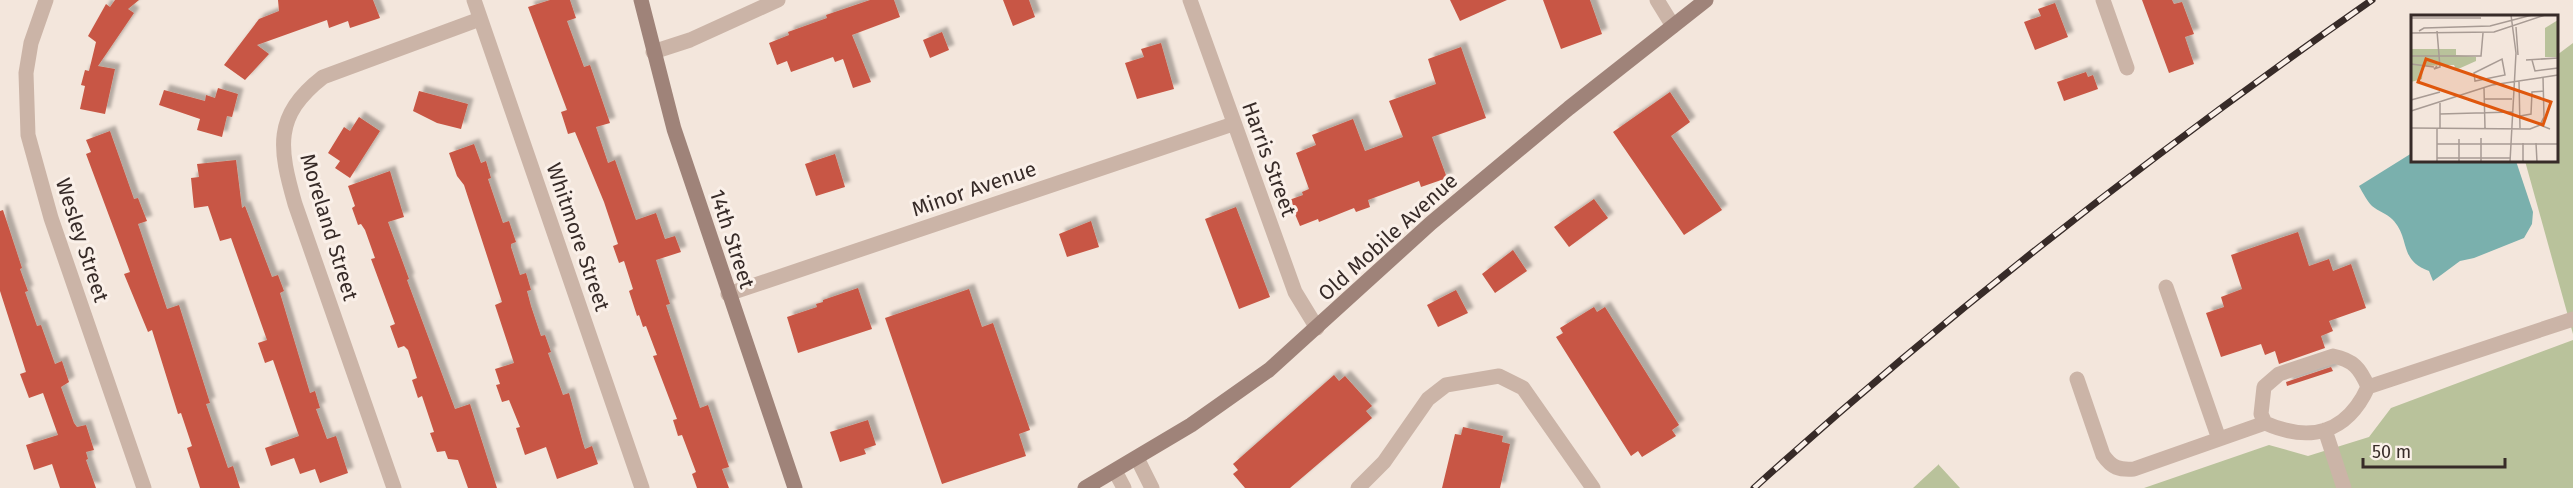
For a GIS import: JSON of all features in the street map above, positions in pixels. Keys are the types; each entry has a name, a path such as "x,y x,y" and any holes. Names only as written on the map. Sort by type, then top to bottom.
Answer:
{"main road":[{"name":"14th Street","path":"641,0 674,129 795,488"},
{"name":"Old Mobile Avenue","path":"1085,488 1137,458 1236,394 1317,328 1431,223 1569,108 1706,0"}],"street":[{"name":"Wesley Street","path":"46,0 30,43 26,73 28,135 51,218 144,488"},
{"name":"Whitmore Street","path":"474,0 642,488"},
{"path":"653,52 690,40 778,0"},
{"name":"Harris Street","path":"1190,0 1295,292 1317,328"},
{"path":"1657,0 1673,26"},
{"path":"2103,0 2127,68"},
{"name":"Moreland Street","path":"394,488 295,204 283,162 283,141 295,105 306,90 324,77 480,19"},
{"name":"Minor Avenue","path":"728,294 1233,124"},
{"path":"2166,287 2219,439"},
{"path":"2368,387 2573,319"},
{"path":"2333,356 2350,359 2361,370 2368,387 2360,405 2344,421 2325,430 2306,434 2284,432 2265,423 2261,414 2264,387 2279,374 2308,362 2333,356"},
{"path":"1358,488 1384,462 1428,399 1446,386 1499,376 1522,388 1593,488"},
{"path":"2077,379 2103,455 2110,465 2121,470 2134,469 2265,423"},
{"path":"2325,430 2344,488"},
{"path":"1137,458 1152,488"},
{"path":"1115,471 1124,488"}],"green space":[{"path":"2573,43 2573,334 2525,162 2558,162 2558,54"},
{"path":"2573,340 2573,488 2144,488 2269,445 2308,456 2369,437 2391,408"},
{"path":"1938,465 1960,488 1913,488"}],"water":[{"path":"2411,154 2411,162 2516,162 2533,212 2532,224 2524,238 2474,258 2460,261 2433,281 2429,271 2419,266 2409,255 2398,226 2390,217 2372,206 2359,186"}],"building":[{"path":"115,0 139,0 128,9 134,13 98,66 115,69 105,114 80,109 85,86 81,85 85,70 89,71 96,42 88,36 106,4 110,7"},
{"path":"278,0 373,0 380,18 350,28 348,21 329,28 327,20 257,45 269,54 245,80 224,65 259,19 279,11"},
{"path":"550,0 570,0 576,18 567,21 584,67 590,65 610,123 596,127 608,163 615,160 636,220 656,213 665,239 675,236 681,252 656,260 670,304 666,305 700,408 708,405 729,467 722,469 729,488 697,488 692,474 696,472 682,435 678,436 673,420 677,419 653,356 657,355 646,326 643,327 639,315 637,316 629,291 633,289 624,261 619,263 613,246 618,244 604,202 575,132 568,134 561,112 567,110 528,7"},
{"path":"870,0 894,0 900,17 852,35 871,82 853,88 843,59 835,62 833,57 791,72 787,61 777,65 769,43 789,35 788,32 827,18 826,15"},
{"path":"1003,0 1029,0 1035,17 1013,26"},
{"path":"1450,0 1507,0 1460,21"},
{"path":"1543,0 1590,0 1602,34 1561,49"},
{"path":"2142,0 2172,0 2174,4 2182,2 2194,34 2185,37 2194,64 2169,73"},
{"path":"2055,3 2068,37 2035,50 2024,22 2041,16 2038,9"},
{"path":"942,32 949,50 930,58 923,40"},
{"path":"1161,43 1174,89 1137,99 1125,63 1144,57 1141,49"},
{"path":"1461,47 1486,118 1432,137 1447,178 1421,187 1419,181 1368,200 1370,207 1356,212 1354,208 1319,222 1318,219 1300,226 1289,200 1303,195 1302,192 1309,189 1296,153 1316,145 1312,135 1353,119 1365,151 1403,137 1389,101 1436,84 1428,59"},
{"path":"2086,72 2088,77 2093,75 2098,89 2064,101 2057,82"},
{"path":"218,88 238,94 232,117 227,116 222,137 197,130 200,119 159,105 164,90 205,101 206,95 215,98"},
{"path":"419,91 468,104 461,129 437,123 413,111"},
{"path":"1670,92 1690,122 1671,136 1722,210 1684,235 1613,132"},
{"path":"359,117 380,131 350,178 335,168 340,161 328,153 344,127 350,131"},
{"path":"110,131 134,199 138,198 147,221 138,224 167,309 179,305 210,403 206,404 228,468 233,466 240,488 200,488 187,448 192,446 181,413 178,414 152,330 148,332 124,274 130,272 86,154 91,152 86,140"},
{"path":"474,144 481,163 486,161 491,178 488,179 503,223 509,221 516,242 511,244 511,247 520,275 526,273 531,290 527,291 531,306 541,336 545,335 551,352 548,353 563,395 569,393 585,449 592,446 598,464 557,479 546,447 525,455 516,428 520,427 509,400 502,402 496,385 500,384 495,369 514,363 495,305 502,302 464,185 457,176 449,153"},
{"path":"835,154 845,187 816,196 805,164"},
{"path":"236,160 242,208 245,206 272,277 278,275 284,291 280,293 310,393 315,391 320,408 316,409 327,439 336,436 348,473 320,483 315,469 300,474 294,458 271,466 265,448 299,436 273,360 265,363 258,343 267,340 231,238 220,241 208,206 194,208 191,178 199,177 197,164"},
{"path":"390,171 404,217 388,222 409,279 407,280 455,409 470,404 497,488 468,488 458,460 448,459 445,451 437,452 430,433 434,432 422,396 418,398 412,380 417,378 408,350 404,346 398,348 390,326 395,324 371,259 375,258 365,230 361,224 358,225 352,208 355,206 348,186"},
{"path":"1594,199 1608,218 1569,247 1554,227"},
{"path":"1236,207 1270,297 1239,309 1205,219"},
{"path":"3,210 22,268 20,269 28,291 25,292 37,326 41,325 55,364 62,361 69,382 61,387 74,423 77,427 86,425 94,450 86,452 88,459 86,460 96,488 60,488 52,464 34,470 26,445 58,435 43,393 29,398 20,374 26,372 0,291 0,211"},
{"path":"1091,221 1099,247 1067,257 1059,234"},
{"path":"2298,232 2309,266 2329,259 2333,271 2351,264 2366,308 2329,321 2333,331 2321,336 2325,348 2279,364 2275,351 2265,355 2261,344 2221,357 2206,313 2224,307 2221,297 2242,289 2231,255"},
{"path":"1513,250 1527,271 1495,293 1482,274"},
{"path":"858,288 872,329 798,353 787,317 817,307 816,304 823,300"},
{"path":"969,289 982,327 993,323 1030,430 1019,434 1026,456 942,484 885,318"},
{"path":"1456,290 1468,313 1438,327 1427,305"},
{"path":"1594,307 1597,312 1605,307 1679,425 1672,430 1676,436 1642,457 1638,451 1631,456 1556,337 1563,333 1560,328"},
{"path":"2331,367 2333,371 2287,386 2286,382"},
{"path":"1334,375 1339,381 1345,376 1372,406 1366,411 1372,418 1290,488 1245,488 1233,474 1238,470 1233,464"},
{"path":"868,420 876,445 864,449 866,454 840,462 830,432"},
{"path":"1463,427 1503,436 1502,442 1510,444 1500,488 1442,488 1455,434 1461,435"}],"railway":[{"path":"1754,488 1903,359 2056,234 2212,115 2372,0"}]}
